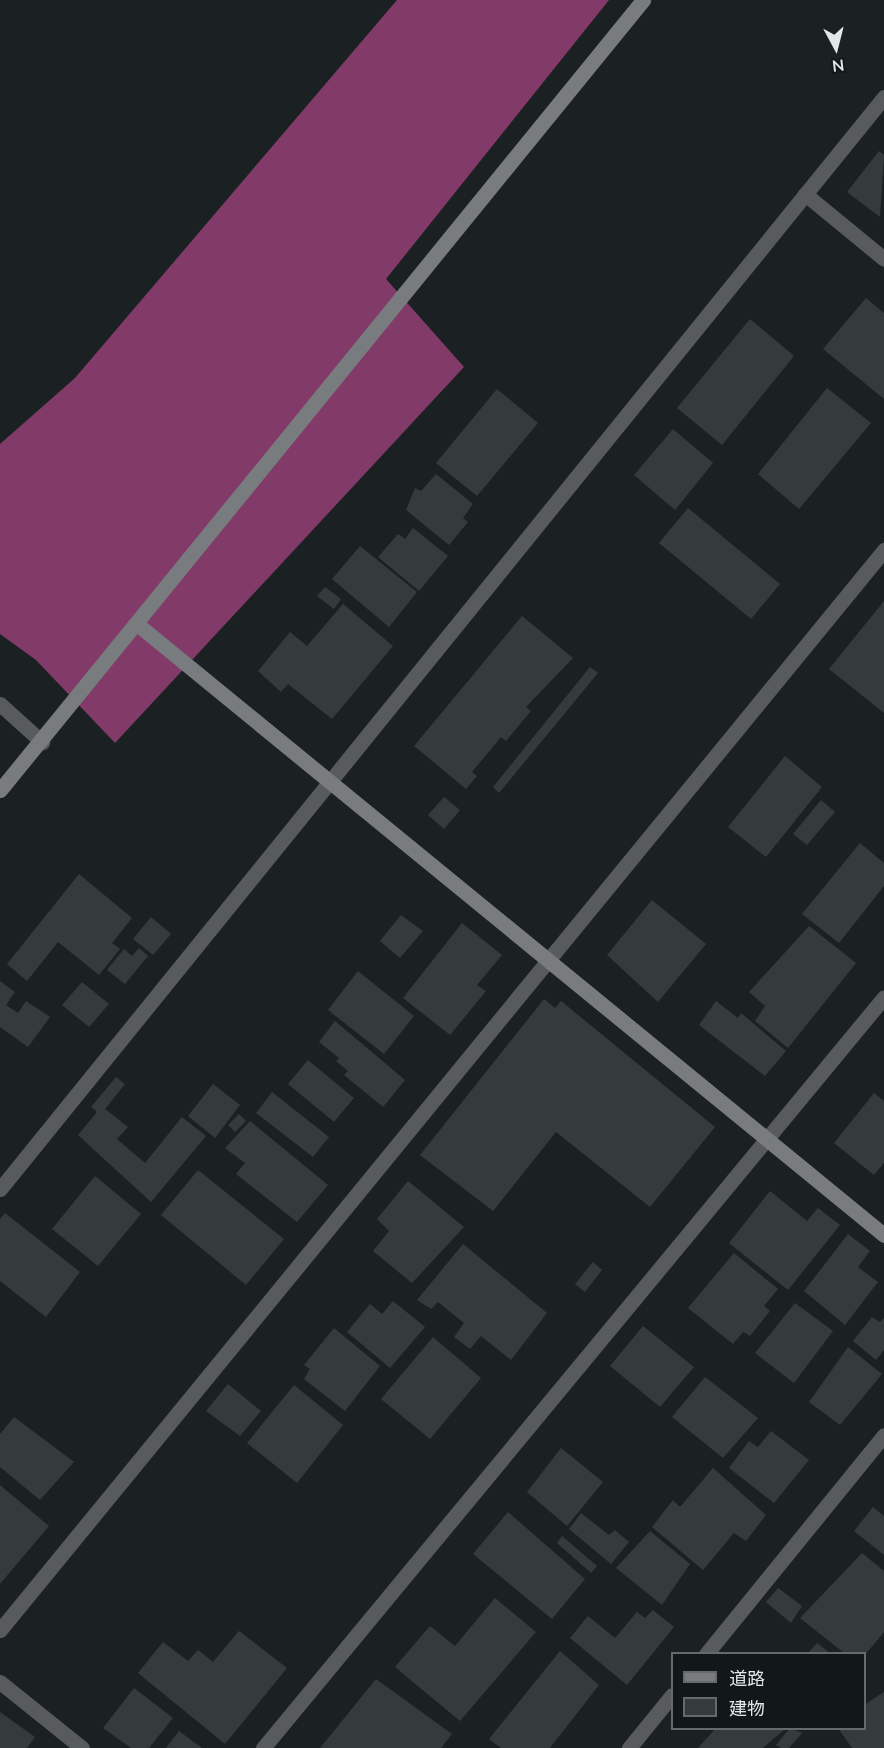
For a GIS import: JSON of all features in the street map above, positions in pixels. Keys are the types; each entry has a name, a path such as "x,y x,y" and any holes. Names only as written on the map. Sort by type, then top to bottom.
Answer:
{"street":[{"path":"0,790 42,742 643,0"},
{"path":"0,1189 884,97"},
{"path":"805,194 884,259"},
{"path":"0,1630 884,550"},
{"path":"136,624 884,1235"},
{"path":"0,704 42,742"},
{"path":"263,1748 884,997"},
{"path":"707,1652 884,1435"},
{"path":"0,1682 82,1748"},
{"path":"629,1748 671,1696"}],"shaded area":[{"path":"397,0 609,0 386,279 464,367 115,743 36,660 0,634 0,444 75,378"}],"building":[{"path":"879,151 884,155 880,217 847,192"},
{"path":"866,298 884,313 884,399 823,349"},
{"path":"750,319 794,356 722,445 677,408"},
{"path":"827,388 871,423 799,509 758,474"},
{"path":"497,389 538,423 477,496 436,463"},
{"path":"673,429 713,463 675,510 634,475"},
{"path":"436,474 473,504 463,518 468,522 449,545 406,510 415,488 421,491"},
{"path":"688,508 780,584 751,619 659,543"},
{"path":"413,528 448,556 419,591 378,557 398,534 405,539"},
{"path":"360,546 417,592 389,627 332,579"},
{"path":"325,587 341,599 334,609 317,596"},
{"path":"884,601 884,713 829,669"},
{"path":"343,604 393,646 332,719 288,684 281,692 258,671 290,632 307,646"},
{"path":"522,616 573,658 526,707 531,711 506,741 501,737 472,772 477,776 466,789 414,746"},
{"path":"590,667 598,673 499,793 493,787"},
{"path":"785,756 822,787 766,857 728,827"},
{"path":"444,797 460,810 444,829 428,815"},
{"path":"821,800 835,812 807,845 793,834"},
{"path":"860,843 884,863 884,886 839,943 802,914"},
{"path":"79,874 132,918 112,943 120,949 99,975 58,942 27,981 7,964"},
{"path":"652,900 706,944 658,1002 607,955"},
{"path":"401,915 423,931 400,958 380,941"},
{"path":"151,917 171,934 153,955 133,939"},
{"path":"462,923 502,955 477,985 486,991 450,1035 403,998"},
{"path":"809,926 856,963 788,1048 755,1021 765,1006 749,992"},
{"path":"139,948 148,956 125,984 107,970 124,949 132,956"},
{"path":"358,971 414,1016 384,1054 328,1010"},
{"path":"0,981 15,992 6,1005 18,1013 26,1001 50,1017 28,1047 0,1027"},
{"path":"82,982 109,1004 89,1027 62,1005"},
{"path":"544,999 555,1008 561,1001 715,1127 650,1207 556,1132 493,1211 420,1155"},
{"path":"716,1001 738,1018 741,1013 786,1051 765,1076 699,1025"},
{"path":"335,1021 405,1080 383,1107 344,1075 348,1071 336,1061 339,1058 319,1042"},
{"path":"308,1060 354,1098 334,1122 288,1084"},
{"path":"116,1077 125,1084 105,1109 128,1127 117,1139 145,1163 182,1117 206,1136 151,1202 78,1135 97,1112 91,1107"},
{"path":"213,1084 240,1105 215,1138 188,1116"},
{"path":"272,1092 329,1137 313,1157 256,1113"},
{"path":"874,1093 884,1101 884,1163 874,1175 834,1143"},
{"path":"239,1114 246,1121 235,1132 228,1125"},
{"path":"250,1121 328,1185 297,1222 236,1174 245,1163 225,1148"},
{"path":"198,1170 284,1239 246,1285 161,1215"},
{"path":"95,1176 141,1214 98,1266 52,1229"},
{"path":"408,1181 464,1227 412,1283 373,1251 389,1231 377,1219"},
{"path":"770,1191 807,1221 818,1208 840,1225 788,1290 729,1243"},
{"path":"5,1213 80,1272 46,1317 0,1281 0,1219"},
{"path":"848,1234 870,1251 858,1267 878,1282 845,1325 804,1291"},
{"path":"463,1244 547,1313 511,1360 481,1336 470,1349 454,1337 464,1323 438,1302 431,1309 417,1300"},
{"path":"734,1253 778,1289 764,1306 770,1311 750,1336 743,1332 733,1344 688,1308"},
{"path":"593,1262 602,1270 585,1292 575,1284"},
{"path":"393,1301 425,1327 390,1368 347,1332 370,1304 382,1314"},
{"path":"795,1303 833,1331 794,1383 755,1353"},
{"path":"872,1317 880,1322 884,1318 884,1350 876,1360 853,1341"},
{"path":"643,1326 694,1367 660,1407 610,1366"},
{"path":"334,1328 380,1366 345,1411 304,1379 310,1369 304,1365"},
{"path":"433,1337 481,1378 430,1439 381,1399"},
{"path":"848,1347 882,1374 840,1425 809,1402"},
{"path":"705,1377 758,1418 723,1458 672,1417"},
{"path":"228,1384 261,1411 240,1436 206,1411"},
{"path":"294,1385 343,1425 297,1483 247,1443"},
{"path":"14,1417 74,1462 40,1500 0,1467 0,1434"},
{"path":"771,1431 809,1460 774,1503 729,1468 749,1441 758,1447"},
{"path":"561,1448 603,1482 567,1526 527,1492"},
{"path":"713,1468 766,1515 746,1541 734,1533 703,1570 652,1527 673,1500 680,1507"},
{"path":"0,1485 49,1526 0,1584"},
{"path":"873,1507 884,1516 884,1555 854,1531"},
{"path":"508,1512 585,1579 552,1619 473,1554"},
{"path":"581,1513 609,1535 615,1530 629,1542 611,1564 569,1529"},
{"path":"650,1531 690,1564 662,1605 616,1568"},
{"path":"562,1536 597,1566 591,1573 557,1543"},
{"path":"862,1553 884,1571 884,1632 866,1654 843,1652 800,1618"},
{"path":"778,1588 802,1606 791,1623 766,1602"},
{"path":"495,1598 536,1632 460,1721 395,1667 430,1626 455,1646"},
{"path":"653,1610 674,1627 627,1685 570,1638 588,1616 615,1638 637,1612 645,1618"},
{"path":"239,1631 287,1668 225,1744 138,1673 163,1642 188,1661 198,1650 213,1662"},
{"path":"817,1643 829,1652 809,1652"},
{"path":"560,1651 599,1685 550,1748 501,1748 489,1739"},
{"path":"376,1679 452,1734 441,1748 320,1748"},
{"path":"134,1688 173,1718 149,1748 131,1748 103,1728"},
{"path":"884,1692 884,1748 852,1748 839,1730 866,1730 866,1704"},
{"path":"0,1712 35,1737 27,1748 0,1748"},
{"path":"714,1730 784,1730 763,1748 698,1748"},
{"path":"788,1730 802,1733 789,1748 776,1745"},
{"path":"179,1731 202,1748 166,1748"}]}
